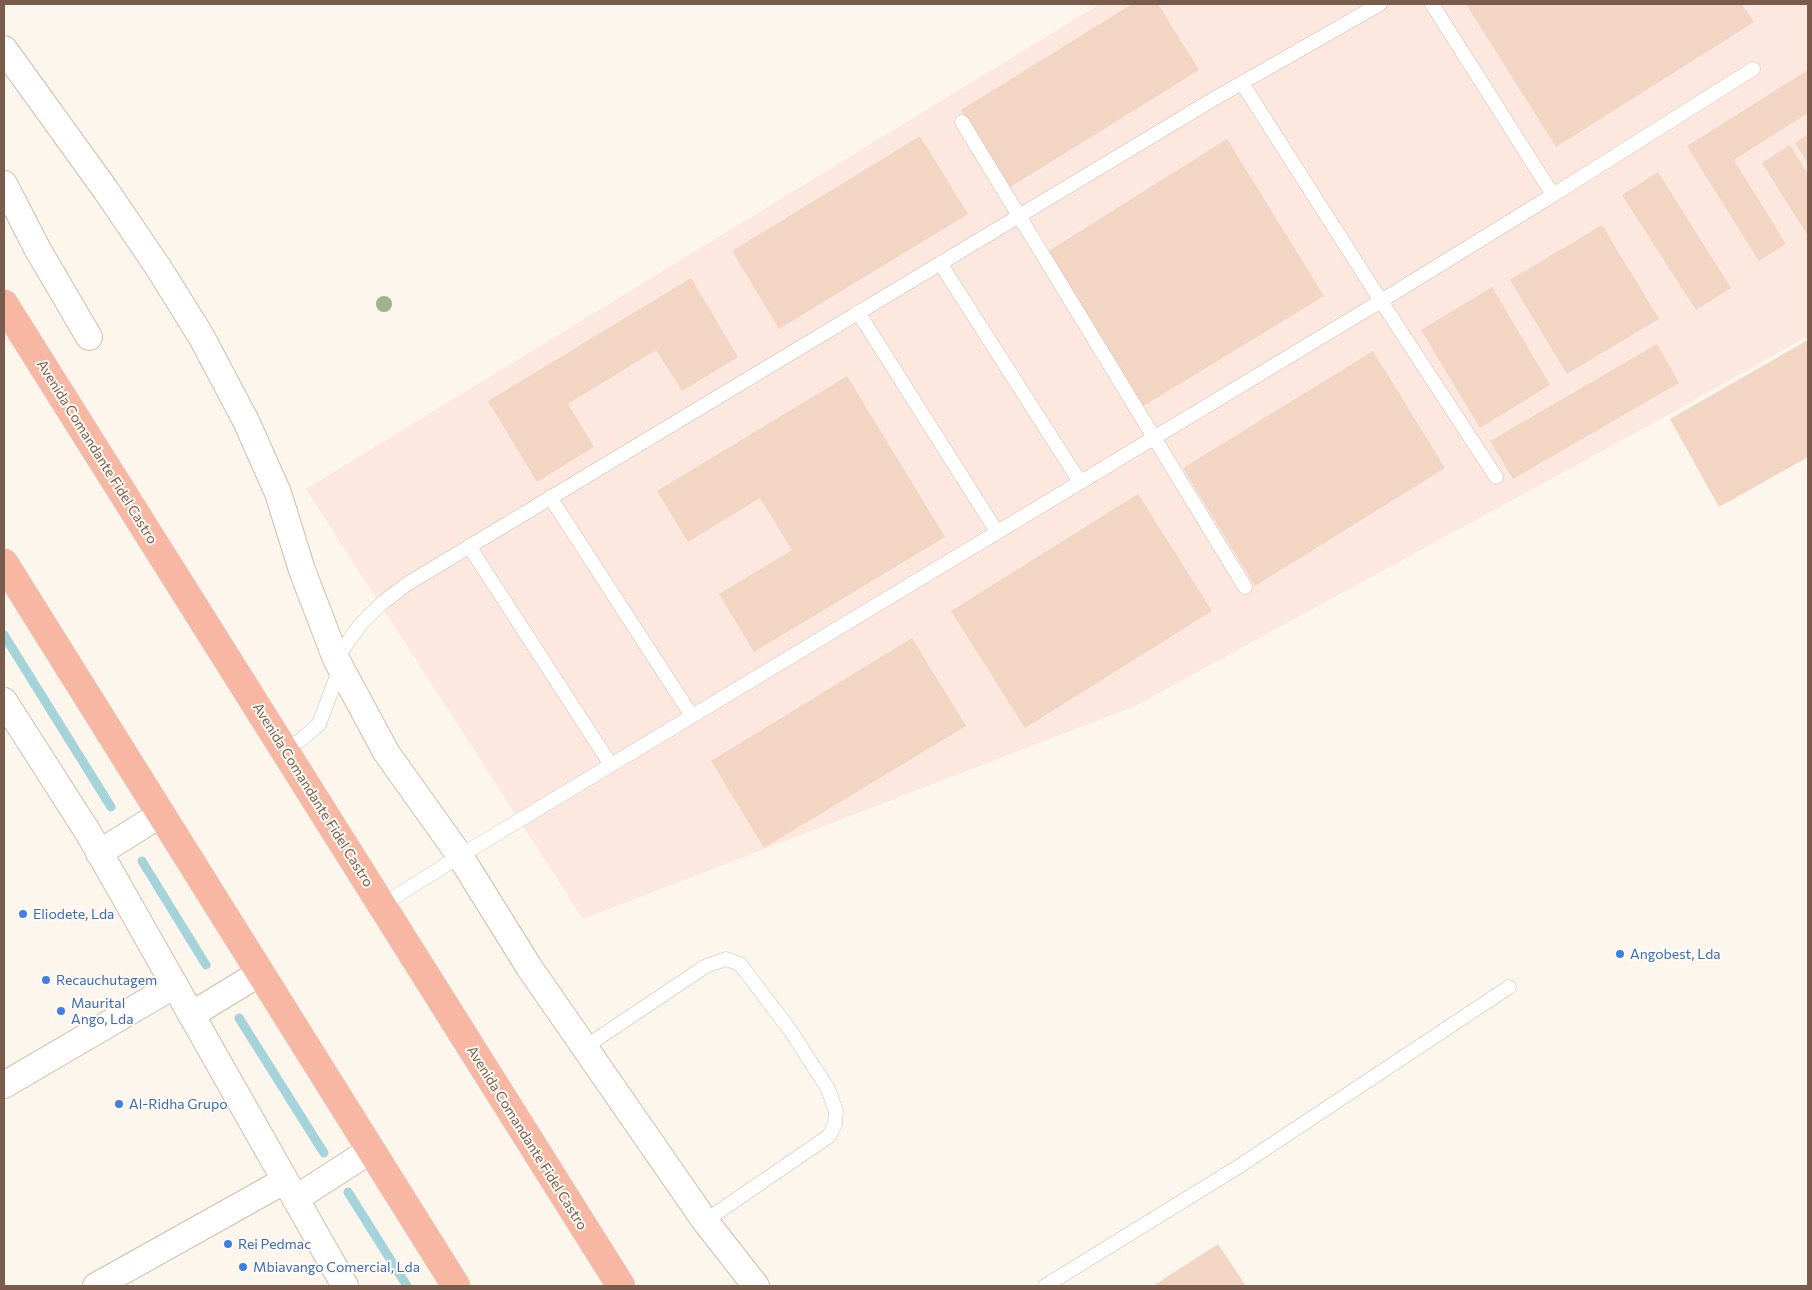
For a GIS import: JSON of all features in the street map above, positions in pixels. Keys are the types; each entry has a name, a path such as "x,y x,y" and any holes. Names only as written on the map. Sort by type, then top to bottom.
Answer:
{"highway":[{"name":"Avenida Comandante Fidel Castro","path":"4,304 621,1286"},
{"path":"4,563 456,1286"}],"street":[{"path":"4,49 158,267 200,336 246,421 278,493 302,570 338,664 386,752 460,856 529,967 705,1221 756,1286"},
{"path":"4,184 38,250 89,337"},
{"path":"4,701 99,853 345,1286"},
{"path":"99,853 161,814"},
{"path":"192,1015 260,973"},
{"path":"4,1085 175,985"},
{"path":"96,1286 371,1150"}],"lane":[{"path":"284,750 301,740 319,724 338,664 360,625 382,603 407,584 940,263 1242,83 1380,4"},
{"path":"1432,4 1553,195"},
{"path":"382,905 460,856 1380,301 1754,70"},
{"path":"1242,83 1380,301 1496,477"},
{"path":"962,122 1245,587"},
{"path":"940,263 1080,482"},
{"path":"858,312 997,532"},
{"path":"550,497 692,716"},
{"path":"469,546 611,765"},
{"path":"585,1047 706,966 726,959 740,964 790,1030 828,1088 836,1111 835,1124 829,1136 705,1221"},
{"path":"1045,1286 1238,1168 1509,987"}],"shaded area":[{"path":"1100,4 1808,4 1808,336 1666,416 1135,706 583,919 306,489"}],"building":[{"path":"1132,4 1158,4 1199,70 1009,188 961,110"},
{"path":"1466,4 1742,4 1754,22 1556,147"},
{"path":"1808,70 1808,113 1734,160 1786,244 1759,261 1687,146"},
{"path":"1808,134 1808,164 1795,143"},
{"path":"920,136 968,214 779,329 732,251"},
{"path":"1227,139 1324,296 1142,407 1047,252"},
{"path":"1790,145 1808,174 1808,236 1762,163"},
{"path":"1658,172 1731,288 1696,310 1622,195"},
{"path":"1602,225 1659,319 1567,374 1510,280"},
{"path":"691,278 738,357 682,391 656,350 568,404 594,447 537,482 488,401"},
{"path":"1492,287 1550,385 1480,428 1421,330"},
{"path":"1808,340 1808,457 1719,507 1670,419"},
{"path":"1657,344 1679,383 1513,479 1490,441"},
{"path":"1373,351 1445,468 1255,586 1183,468"},
{"path":"847,376 945,537 754,652 719,594 792,550 760,498 688,542 657,491"},
{"path":"1138,494 1212,611 1025,728 951,611"},
{"path":"912,638 966,726 764,848 711,761"},
{"path":"1218,1244 1246,1286 1153,1286"}],"waterway":[{"path":"4,635 111,807"},
{"path":"142,861 206,965"},
{"path":"239,1018 324,1153"},
{"path":"348,1192 407,1286"}],"place":[{"name":"Eliodete, Lda","path":"23,914"},
{"name":"Angobest, Lda","path":"1620,954"},
{"name":"Recauchutagem","path":"46,980"},
{"name":"Maurital Ango, Lda","path":"61,1011"},
{"name":"Al-Ridha Grupo","path":"119,1104"},
{"name":"Rei Pedmac","path":"228,1244"},
{"name":"Mbiavango Comercial, Lda","path":"243,1267"}]}
